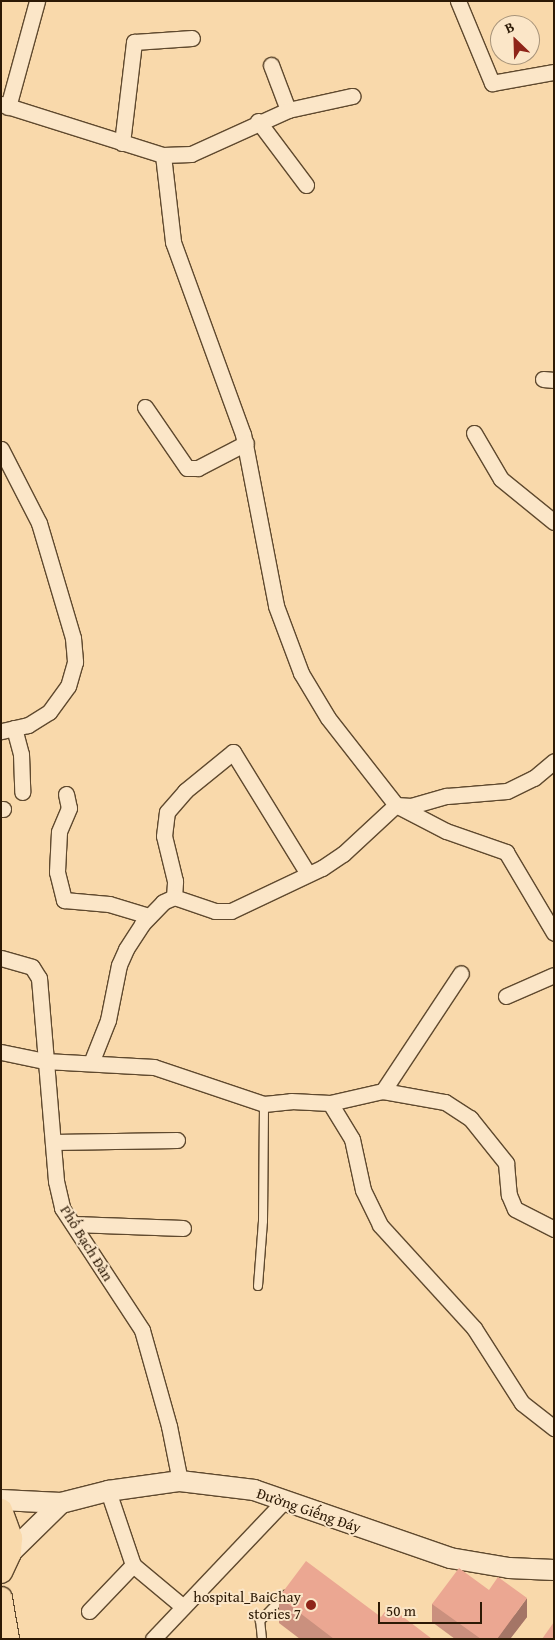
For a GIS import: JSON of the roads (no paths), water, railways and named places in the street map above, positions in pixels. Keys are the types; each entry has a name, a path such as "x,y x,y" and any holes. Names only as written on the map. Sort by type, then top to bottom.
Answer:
{"main road":[{"name":"Đường Giếng Đáy","path":"1,1500 61,1503 108,1491 180,1480 254,1490 450,1558 509,1568 554,1570"},
{"path":"6,1562 61,1503"},
{"path":"1,1510 8,1524 6,1562"},
{"path":"1,1598 8,1639"}],"street":[{"path":"37,1 5,105 122,143 163,155 191,154 258,121 288,110 352,96"},
{"path":"458,1 492,83 554,72"},
{"path":"122,143 134,42 192,38"},
{"path":"271,65 288,110"},
{"path":"258,121 306,185"},
{"path":"163,155 173,242 246,443 276,606 292,654 320,706 396,805 446,832 506,852 554,933"},
{"path":"146,407 187,468 198,468 246,443"},
{"path":"474,433 500,478 554,522"},
{"path":"1,449 39,523 75,650 73,674 58,701 39,720 8,730 21,754 22,792"},
{"path":"174,897 175,881 164,836 167,812 179,796 233,752 308,874"},
{"path":"91,1063 108,1020 119,965 134,935 149,916 164,902 174,897 215,910 231,912 344,854 396,805 411,806 447,796 507,790 534,778 554,760"},
{"path":"66,794 69,808 60,832 57,872 64,900 109,904 149,916"},
{"name":"Phố Bạch Đàn","path":"1,958 32,967 39,978 53,1142 62,1208 142,1330 169,1426 180,1480"},
{"path":"383,1091 461,973"},
{"path":"506,996 554,975"},
{"path":"1,1052 45,1061 154,1067 264,1104 291,1101 330,1103 383,1091 445,1102 462,1111 506,1163 509,1195 515,1209 554,1229"},
{"path":"330,1103 352,1139 363,1190 380,1225 474,1328 522,1403 554,1428"},
{"path":"53,1142 177,1140"},
{"path":"74,1224 183,1228"},
{"path":"108,1491 133,1565 182,1606"},
{"path":"153,1639 182,1606 285,1500"},
{"path":"89,1611 133,1565"}],"lane":[{"path":"258,1286 263,1221 264,1104"},
{"path":"262,1639 260,1621 289,1590"}],"place":[{"name":"hospital_BaiChay stories 7","path":"311,1605"}]}
